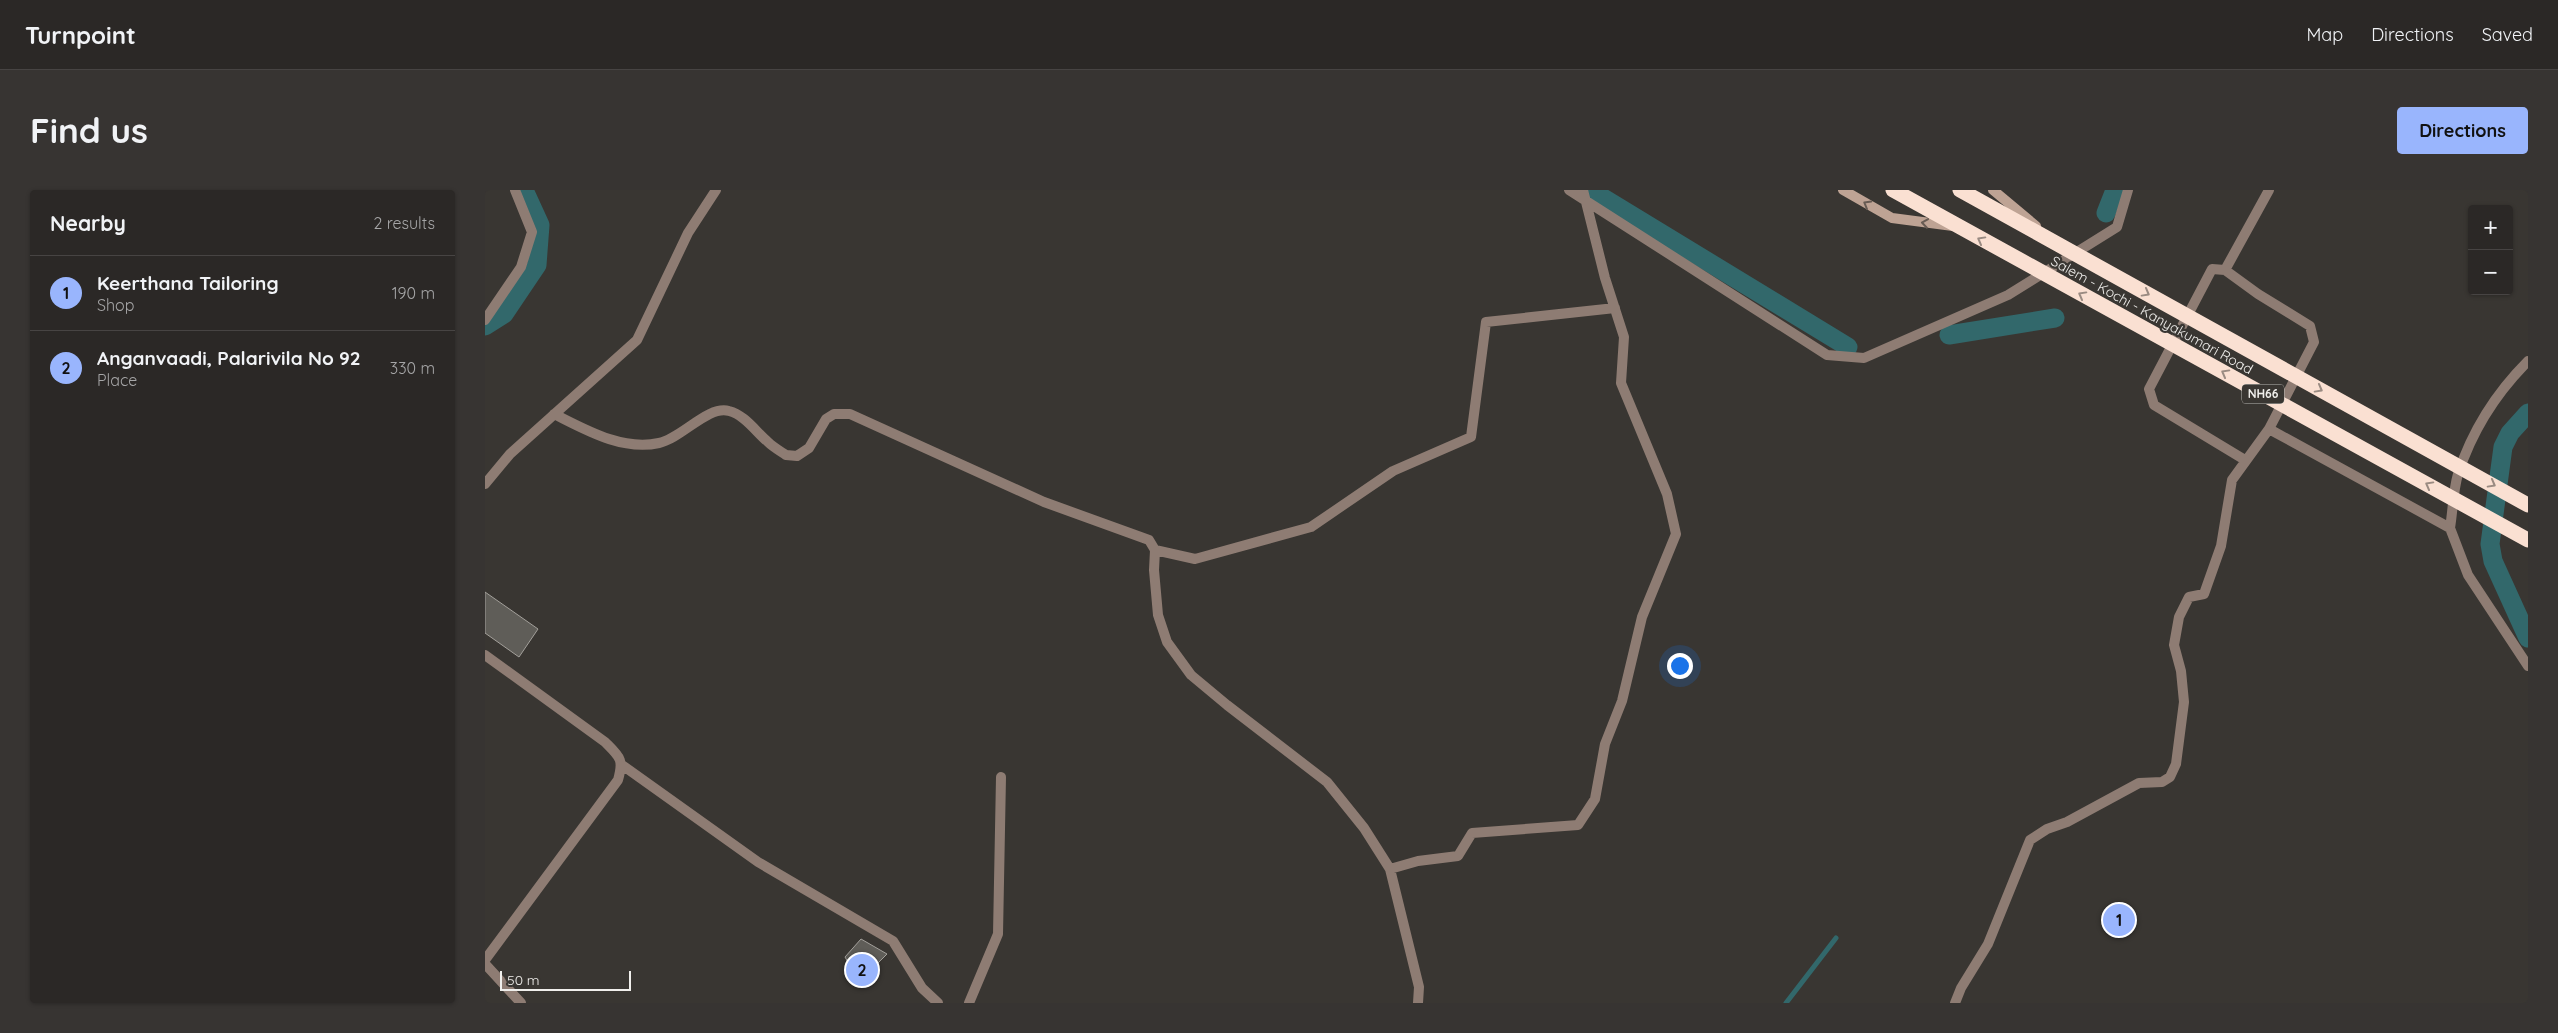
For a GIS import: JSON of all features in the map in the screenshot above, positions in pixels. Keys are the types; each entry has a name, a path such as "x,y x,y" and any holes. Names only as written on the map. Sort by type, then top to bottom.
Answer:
{"highway":[{"name":"Salem - Kochi - Kanyakumari Road","path":"1893,190 2528,540"},
{"name":"Salem - Kochi - Kanyakumari Road","path":"1960,190 2524,501"}],"street":[{"path":"485,320 521,267 532,232 515,190"},
{"path":"485,484 510,454 637,340 688,233 717,190"},
{"path":"1569,190 1584,195 1827,355 1864,358 2007,295 2117,227 2128,190"},
{"path":"1843,190 1892,218 1959,227"},
{"path":"1993,190 2057,244"},
{"path":"2225,270 2269,190"},
{"path":"1390,868 1458,856 1472,833 1578,825 1595,799 1605,744 1622,701 1642,617 1676,534 1667,494 1621,383 1624,337 1584,195"},
{"path":"1955,1003 1961,988 1988,944 2030,840 2047,829 2067,822 2139,783 2162,782 2170,777 2176,764 2184,702 2181,672 2174,645 2179,617 2189,597 2204,594 2210,580 2221,546 2232,480 2269,429 2314,342 2310,326 2225,270 2213,269 2149,389 2155,405 2245,460"},
{"path":"1155,550 1195,559 1311,527 1393,471 1471,437 1486,322 1615,308"},
{"path":"2528,361 2511,378 2484,414 2458,475 2450,528 2467,575 2528,666"},
{"path":"554,414 600,437 638,444 658,443 678,437 696,422 719,409 731,411 780,451 786,455 797,456 809,448 826,419 834,414 850,414 1044,502 1149,540 1155,550 1158,615 1167,642 1191,675 1227,706 1327,782 1364,828 1390,868 1419,987 1418,1003"},
{"path":"2269,429 2450,528"},
{"path":"485,655 605,742 618,755 622,765 758,862 893,941 922,988 938,1003"},
{"path":"485,960 618,780 622,765"},
{"path":"969,1003 998,934 1001,777"},
{"path":"485,964 521,1003"}],"building":[{"path":"485,592 538,629 519,657 485,633"},
{"path":"861,939 887,954 859,982 845,957"}],"waterway":[{"path":"485,326 504,314 537,265 540,225 524,190"},
{"path":"1590,190 1848,347"},
{"path":"2106,213 2115,190"},
{"path":"1949,335 2055,318"},
{"path":"2528,413 2510,433 2503,447 2490,544 2493,561 2528,638"},
{"path":"1786,1003 1836,938"}],"place":[{"name":"Keerthana Tailoring","path":"2119,920"},
{"name":"Anganvaadi, Palarivila No 92","path":"862,970"}]}
